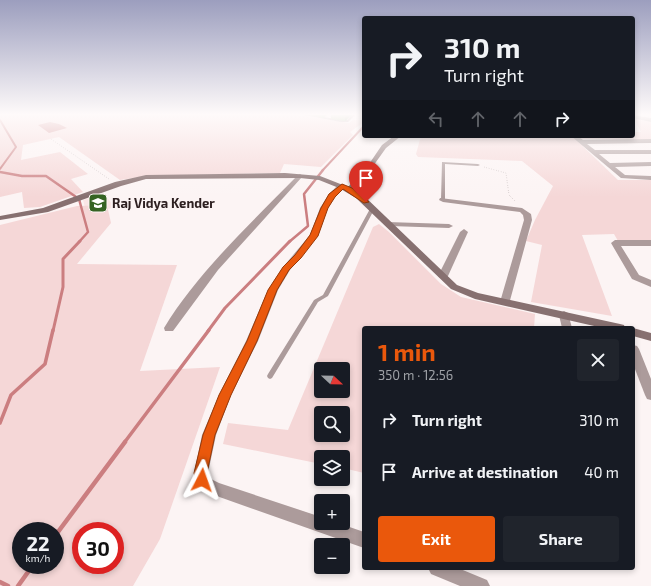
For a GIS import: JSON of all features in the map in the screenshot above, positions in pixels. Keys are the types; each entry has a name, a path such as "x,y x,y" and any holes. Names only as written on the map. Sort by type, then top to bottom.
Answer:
{"street":[{"path":"362,539 216,489 206,484 202,480 200,473 209,435 225,395 252,341 273,290 286,269 314,236 324,208 332,196 346,188 368,168 381,148 387,142"},
{"path":"581,142 624,177 651,178"},
{"path":"593,152 651,152"},
{"path":"608,165 651,164"},
{"path":"0,218 45,210 118,184 146,177 285,175 320,178 346,188 373,208 454,287 475,296 611,326"},
{"path":"169,328 188,300 215,268 300,176"},
{"path":"442,200 522,210 527,214 528,220 505,302"},
{"path":"390,224 449,226"},
{"path":"443,276 464,232"},
{"path":"651,243 615,244 635,278 651,284"},
{"path":"635,278 651,278"},
{"path":"564,315 567,326"},
{"path":"635,333 651,337"},
{"path":"635,354 651,394"},
{"path":"442,570 481,586"}],"lane":[{"path":"442,200 443,163 478,165"},
{"path":"270,376 316,301 325,296 373,208"}],"path":[{"path":"56,142 118,184"},
{"path":"478,165 506,173 509,195 522,210"}],"shaded area":[{"path":"0,142 35,142 23,145 21,160 60,152 88,174 71,179 83,192 40,207 24,208 22,192 0,197"},
{"path":"67,142 346,142 321,167 284,164 280,173 148,176 120,180"},
{"path":"419,142 579,142 618,180 651,180 651,240 618,241 614,234 582,235 612,316 531,302 542,245 526,241 553,186 522,161 418,157 416,154"},
{"name":"Raj Vidya Kender","path":"103,193 115,207 87,215 83,200"},
{"path":"107,205 111,223 77,264 177,265 140,371 220,367 160,539 133,586 0,586 0,225 77,206"},
{"path":"379,224 389,232 441,284 461,297 535,314 534,326 362,326 362,473 350,470 350,450 314,450 314,463 223,444 228,423 288,430 314,368 314,398 350,398 350,362 316,362 373,227"}],"waterway":[{"path":"0,169 16,147 13,142"},
{"path":"322,171 349,142"},
{"path":"289,242 308,226 304,194 323,170"},
{"path":"0,172 22,176 46,176 79,199 88,232 79,242"},
{"path":"53,331 63,287 63,259 80,241"},
{"path":"208,331 225,308 289,242"},
{"path":"0,423 11,395 45,364 53,330"},
{"path":"124,443 209,330"},
{"path":"64,524 125,442"},
{"path":"18,586 27,574"},
{"path":"0,582 8,586"}],"place":[{"name":"Raj Vidya Kender","path":"98,203"}],"route":[{"path":"202,480 200,473 209,435 225,395 252,341 273,290 286,269 314,236 324,208 332,196 342,186 350,189 366,202"}]}
